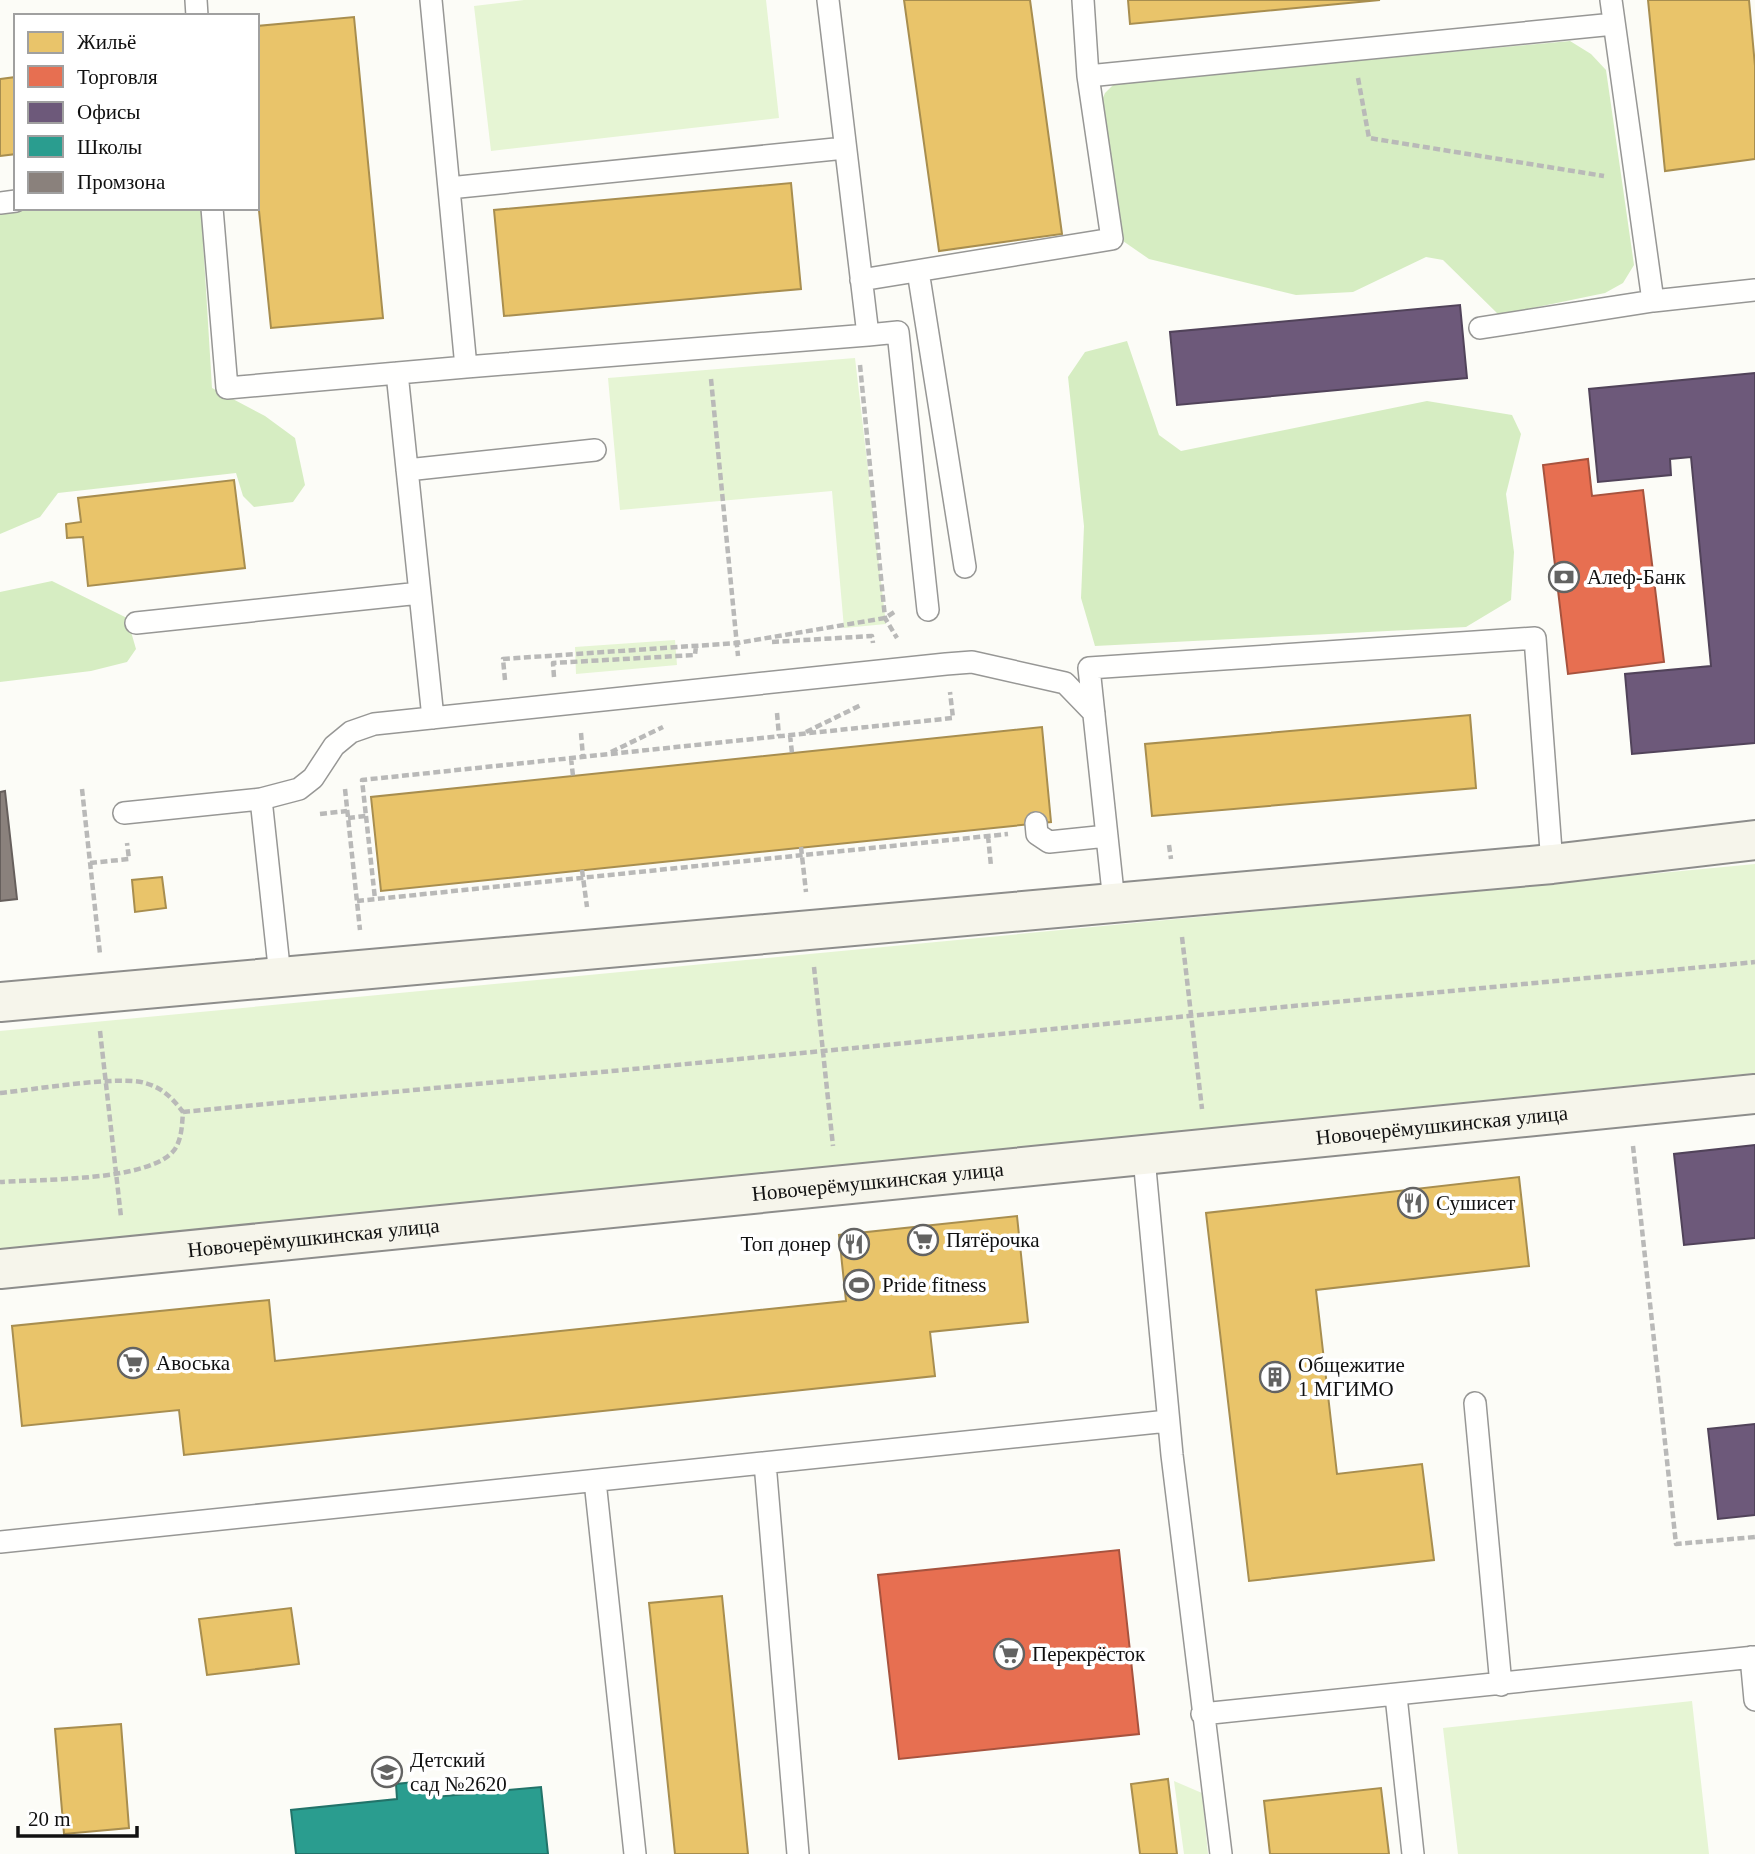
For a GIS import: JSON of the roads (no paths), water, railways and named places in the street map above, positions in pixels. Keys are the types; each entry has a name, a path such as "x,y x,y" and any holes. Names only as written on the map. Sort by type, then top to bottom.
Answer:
{"street":[{"path":"0,1002 98,976 280,976 1552,864 1755,840"},
{"name":"Новочерёмушкинская улица","path":"0,1269 1755,1094"}],"lane":[{"path":"431,0 466,367"},
{"path":"828,0 861,280 862,336"},
{"path":"861,280 1112,239 1088,76 1083,0"},
{"path":"1611,0 1653,301"},
{"path":"1088,76 1614,24"},
{"path":"449,188 845,148"},
{"path":"212,210 227,388 898,332 928,610"},
{"path":"918,271 965,567"},
{"path":"1480,328 1653,301 1755,290"},
{"path":"397,373 433,718"},
{"path":"407,470 595,450"},
{"path":"136,623 420,593"},
{"path":"1114,902 1090,668 1535,638 1552,864"},
{"path":"124,813 261,799 299,789 313,778 340,741 351,732 374,724 947,664 972,662 1065,684 1094,713"},
{"path":"261,799 280,976"},
{"path":"1037,827 1049,842 1107,836"},
{"path":"1144,1157 1168,1421 1221,1854"},
{"path":"1475,1403 1500,1685"},
{"path":"0,1542 1168,1421"},
{"path":"765,1463 798,1854"},
{"path":"596,1481 635,1854"},
{"path":"1202,1714 1753,1657 1755,1700"},
{"path":"1396,1696 1413,1854"}],"place":[{"name":"Алеф-Банк","path":"1564,577"},
{"name":"Сушисет","path":"1413,1203"},
{"name":"Пятёрочка","path":"923,1240"},
{"name":"Топ донер","path":"854,1244"},
{"name":"Pride fitness","path":"859,1285"},
{"name":"Авоська","path":"133,1363"},
{"name":"Общежитие 1 МГИМО","path":"1275,1377"},
{"name":"Перекрёсток","path":"1009,1654"},
{"name":"Детский сад №2620","path":"387,1772"}]}
